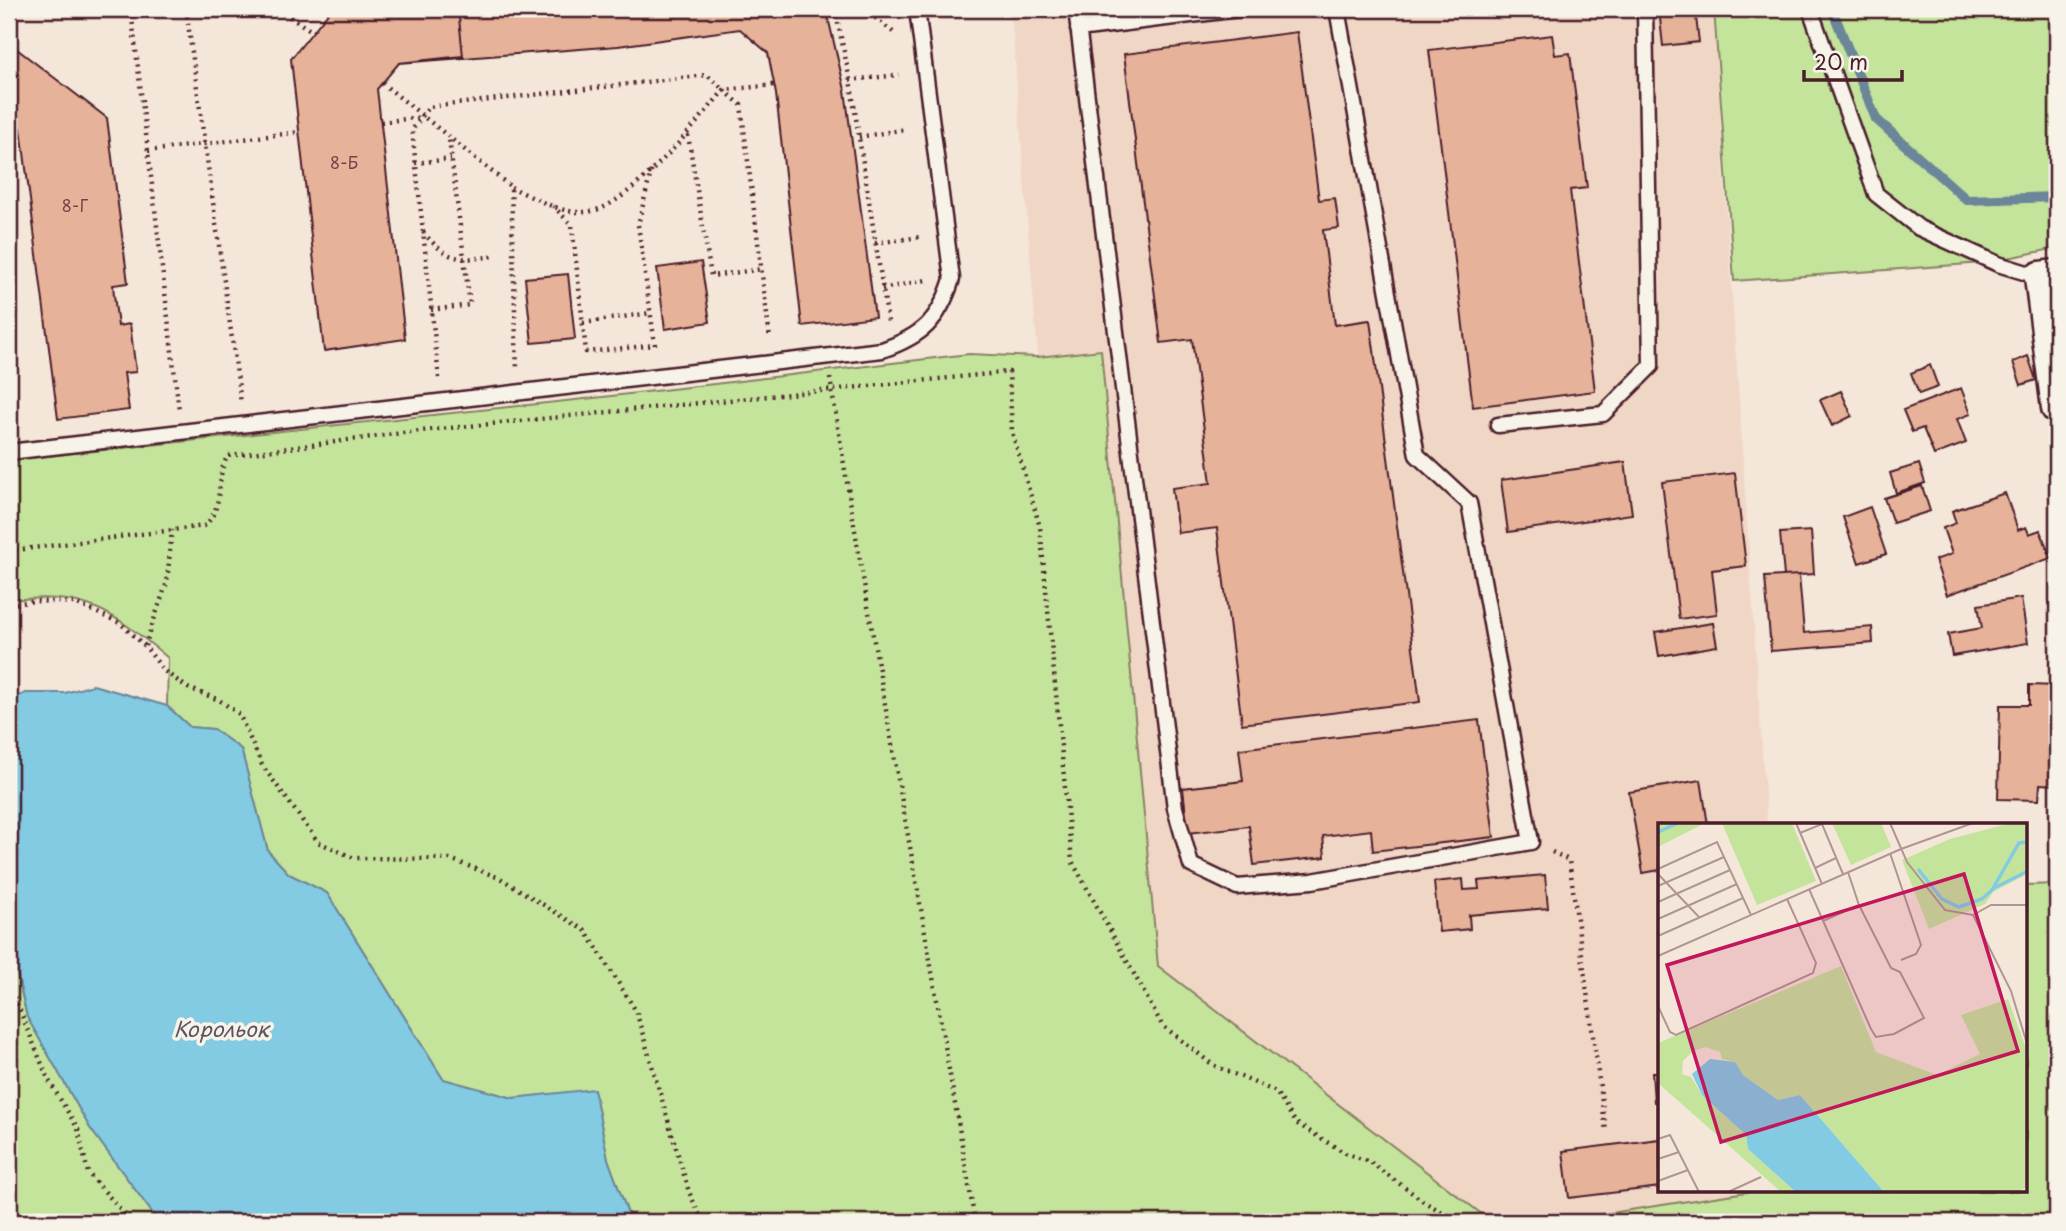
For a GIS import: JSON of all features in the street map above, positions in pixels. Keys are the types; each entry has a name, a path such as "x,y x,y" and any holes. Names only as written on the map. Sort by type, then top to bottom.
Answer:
{"street":[{"path":"2048,276 2057,408"}],"lane":[{"path":"9,452 881,350 910,340 928,325 945,303 952,279 917,9"},
{"path":"1076,9 1175,808 1191,865 1237,887 1312,881 1531,842 1469,503 1417,455 1337,9"},
{"path":"1078,29 1239,9"},
{"path":"1497,425 1603,414 1651,366 1645,9"},
{"path":"1810,9 1876,194 1919,228 1998,264 2048,276"}],"path":[{"path":"131,9 182,432"},
{"path":"186,9 244,424"},
{"path":"278,9 313,32"},
{"path":"835,9 850,80 890,329"},
{"path":"864,9 893,32"},
{"path":"439,377 412,130 429,107 707,75 741,105 771,341"},
{"path":"850,80 899,75"},
{"path":"382,83 511,187 553,206 591,212 623,198 688,134 724,90 774,85"},
{"path":"381,122 422,117"},
{"path":"859,137 906,130"},
{"path":"148,151 299,132"},
{"path":"688,134 711,276 762,269"},
{"path":"431,310 470,305 449,139"},
{"path":"415,163 451,159"},
{"path":"553,206 572,225 586,352 654,345 638,225 652,168"},
{"path":"511,187 517,392"},
{"path":"422,231 438,249 464,260 495,256"},
{"path":"875,243 920,237"},
{"path":"882,289 926,280"},
{"path":"583,323 650,313"},
{"path":"827,356 863,588 919,884 975,1222"},
{"path":"9,551 204,526 214,517 223,482 223,464 228,456 410,432 832,392 1009,372 1012,432 1040,527 1072,861 1162,1025 1213,1065 1276,1092 1296,1123 1345,1153 1370,1162 1426,1203 1461,1222"},
{"path":"145,646 167,582 172,530"},
{"path":"9,605 34,601 75,603 120,623 145,646 164,671 188,688 219,700 239,714 262,765 318,842 354,858 450,859 500,877 586,931 636,1010 689,1192 703,1222"},
{"path":"1531,842 1569,860 1606,1131"},
{"path":"9,984 48,1079 78,1129 88,1173 123,1212 127,1222"}],"shaded area":[{"path":"1011,9 1713,9 1767,823 1658,823 1658,1192 1747,1192 1552,1222 1492,1222 1158,966 1101,350 1038,357"}],"green space":[{"path":"1714,9 2057,9 2057,248 1983,263 1734,281"},
{"path":"1101,350 1158,966 1492,1222 631,1222 608,1159 594,1090 513,1098 443,1079 327,893 289,874 268,851 241,749 213,729 190,727 167,706 168,658 113,616 96,608 59,599 9,600 9,460 603,397 969,354 1038,357"},
{"path":"2057,884 2057,1222 1552,1222 1747,1192 2028,1192 2028,885"},
{"path":"9,970 17,973 27,1017 90,1128 159,1222 9,1222"}],"water":[{"name":"Корольок","path":"93,685 167,706 190,727 213,729 241,749 268,851 289,874 327,893 443,1079 513,1098 594,1089 608,1159 631,1222 159,1222 90,1128 27,1017 17,973 9,970 9,700 26,693 65,693"}],"building":[{"path":"331,9 826,9 845,90 875,317 802,326 776,94 768,53 740,29 618,46 399,63 377,89 405,339 324,351 291,59"},
{"path":"331,9 458,9 463,56 399,63 377,89 405,339 324,351 291,59"},
{"path":"1659,9 1695,9 1699,42 1663,46"},
{"path":"1297,32 1319,200 1335,198 1339,228 1323,230 1335,325 1370,320 1420,702 1242,724 1217,528 1178,533 1172,488 1211,483 1192,339 1161,343 1124,54"},
{"path":"1552,35 1555,55 1570,53 1587,188 1570,190 1595,391 1473,407 1429,50"},
{"path":"9,43 107,118 128,283 113,285 114,295 118,326 130,324 136,372 124,373 129,410 58,419 21,129 9,120"},
{"path":"701,262 710,322 665,329 657,268"},
{"path":"568,274 575,339 532,343 525,278"},
{"path":"2028,356 2036,380 2021,385 2013,362"},
{"path":"1930,365 1938,387 1919,394 1911,373"},
{"path":"1961,388 1971,414 1957,419 1966,443 1934,455 1923,428 1912,432 1903,410"},
{"path":"1841,391 1852,416 1832,426 1820,400"},
{"path":"1625,462 1632,514 1508,532 1501,480"},
{"path":"1919,464 1925,483 1896,493 1890,473"},
{"path":"1735,473 1746,566 1712,570 1717,614 1679,619 1662,482"},
{"path":"1922,486 1930,511 1893,523 1884,498"},
{"path":"2005,493 2018,530 2026,527 2029,534 2040,530 2051,558 1947,595 1935,560 1952,554 1943,528 1956,523 1952,511"},
{"path":"1870,507 1886,554 1859,563 1843,517"},
{"path":"1811,531 1814,574 1784,576 1780,533"},
{"path":"1799,575 1804,633 1872,627 1873,643 1771,651 1765,577"},
{"path":"2021,598 2028,643 1952,656 1948,634 1982,628 1978,605"},
{"path":"1713,623 1717,646 1659,656 1655,632"},
{"path":"2029,685 2057,686 2057,785 2040,784 2039,800 1998,799 2000,705 2029,705"},
{"path":"1479,720 1494,837 1373,851 1371,830 1323,836 1325,857 1254,865 1249,826 1188,833 1183,788 1243,781 1239,749"},
{"path":"1701,780 1708,823 1658,823 1658,870 1643,873 1629,792"},
{"path":"2051,814 2057,814 2057,832 2052,832"},
{"path":"1545,875 1548,908 1469,915 1470,929 1439,932 1434,882 1463,879 1464,890 1479,889 1478,881"},
{"path":"1652,1072 1658,1072 1658,1102 1654,1102"},
{"path":"1658,1139 1658,1187 1569,1198 1563,1151"}],"waterway":[{"path":"1832,9 1876,119 1967,200 2057,197"}]}
